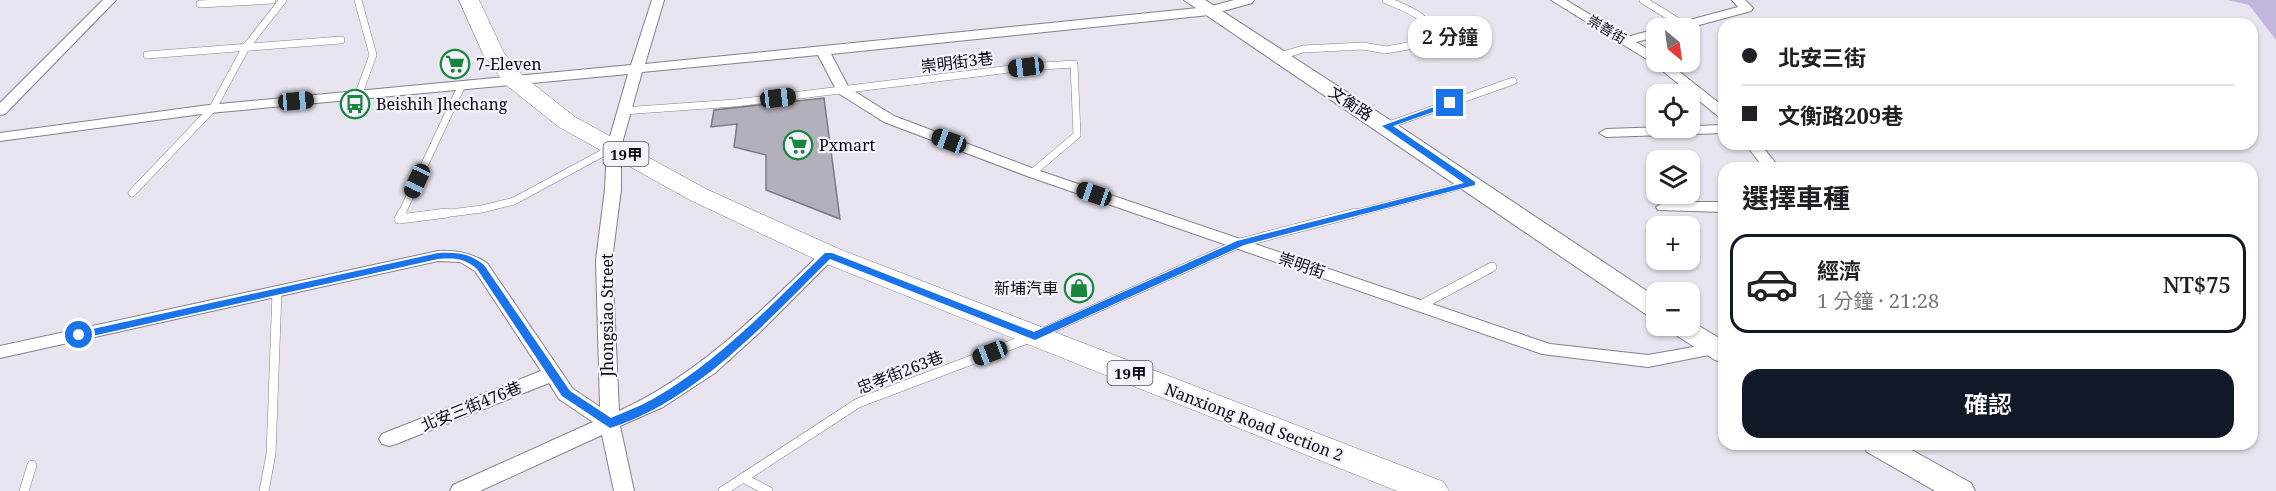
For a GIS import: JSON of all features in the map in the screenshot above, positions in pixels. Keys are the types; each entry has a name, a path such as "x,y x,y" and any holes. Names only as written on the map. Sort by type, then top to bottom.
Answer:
{"main road":[{"name":"Nanxiong Road Section 2","path":"469,0 494,54 514,80 567,122 697,194 829,255 1432,491"}],"street":[{"path":"0,111 110,0"},
{"name":"Jhongsiao Street","path":"624,491 610,424 604,260 613,189 614,147 658,0"},
{"path":"0,137 213,108 823,51 1248,0"},
{"name":"崇善街","path":"1557,0 1646,54"},
{"path":"1700,21 1747,8 1738,0"},
{"name":"文衡路","path":"1201,5 1386,126 1646,302"},
{"path":"1627,41 1646,36"},
{"path":"823,51 843,90"},
{"name":"崇善街","path":"1671,72 1718,109"},
{"name":"崇明街","path":"843,90 889,119 1032,173 1548,350 1648,361 1718,349"},
{"path":"1606,133 1718,129"},
{"path":"1757,150 1767,162"},
{"path":"1664,207 1718,207"},
{"path":"0,352 438,256 458,255 471,259 481,267 566,394 610,424"},
{"path":"460,491 656,402 708,368 754,328 829,255"},
{"path":"1698,336 1718,347"},
{"name":"北安三街476巷","path":"389,439 553,374"},
{"path":"1888,450 1960,491"}],"lane":[{"path":"200,4 272,0"},
{"path":"132,193 213,108 246,47 283,0"},
{"path":"358,0 373,55 358,96"},
{"path":"1280,56 1303,49 1363,46 1386,50 1435,41 1435,29 1429,21 1386,0"},
{"path":"1643,0 1668,18"},
{"path":"147,55 341,40"},
{"name":"崇明街3巷","path":"623,111 735,103 1026,67 1074,64 1077,135 1032,173"},
{"path":"1386,126 1513,81"},
{"path":"462,85 399,219 482,209 514,201 614,147"},
{"name":"忠孝街263巷","path":"723,491 858,403 1035,336 1240,243 1471,183"},
{"path":"1419,306 1492,267"},
{"path":"264,491 271,454 277,292"},
{"path":"24,491 32,465"},
{"path":"743,478 768,491"}],"shaded area":[{"path":"2227,0 2276,0 2276,40 2249,5"}],"building":[{"name":"Pxmart","path":"824,98 840,219 766,190 766,155 734,147 737,124 711,127 714,110"}],"place":[{"name":"7-Eleven","path":"455,64"},
{"name":"Beishih Jhechang","path":"355,104"},
{"name":"Pxmart","path":"798,145"},
{"name":"新埔汽車","path":"1079,288"}],"route":[{"path":"79,335 438,256 458,255 471,259 481,267 566,394 610,424 656,402 708,368 754,328 829,255 1035,336 1240,243 1471,183 1386,126 1450,103"}]}
